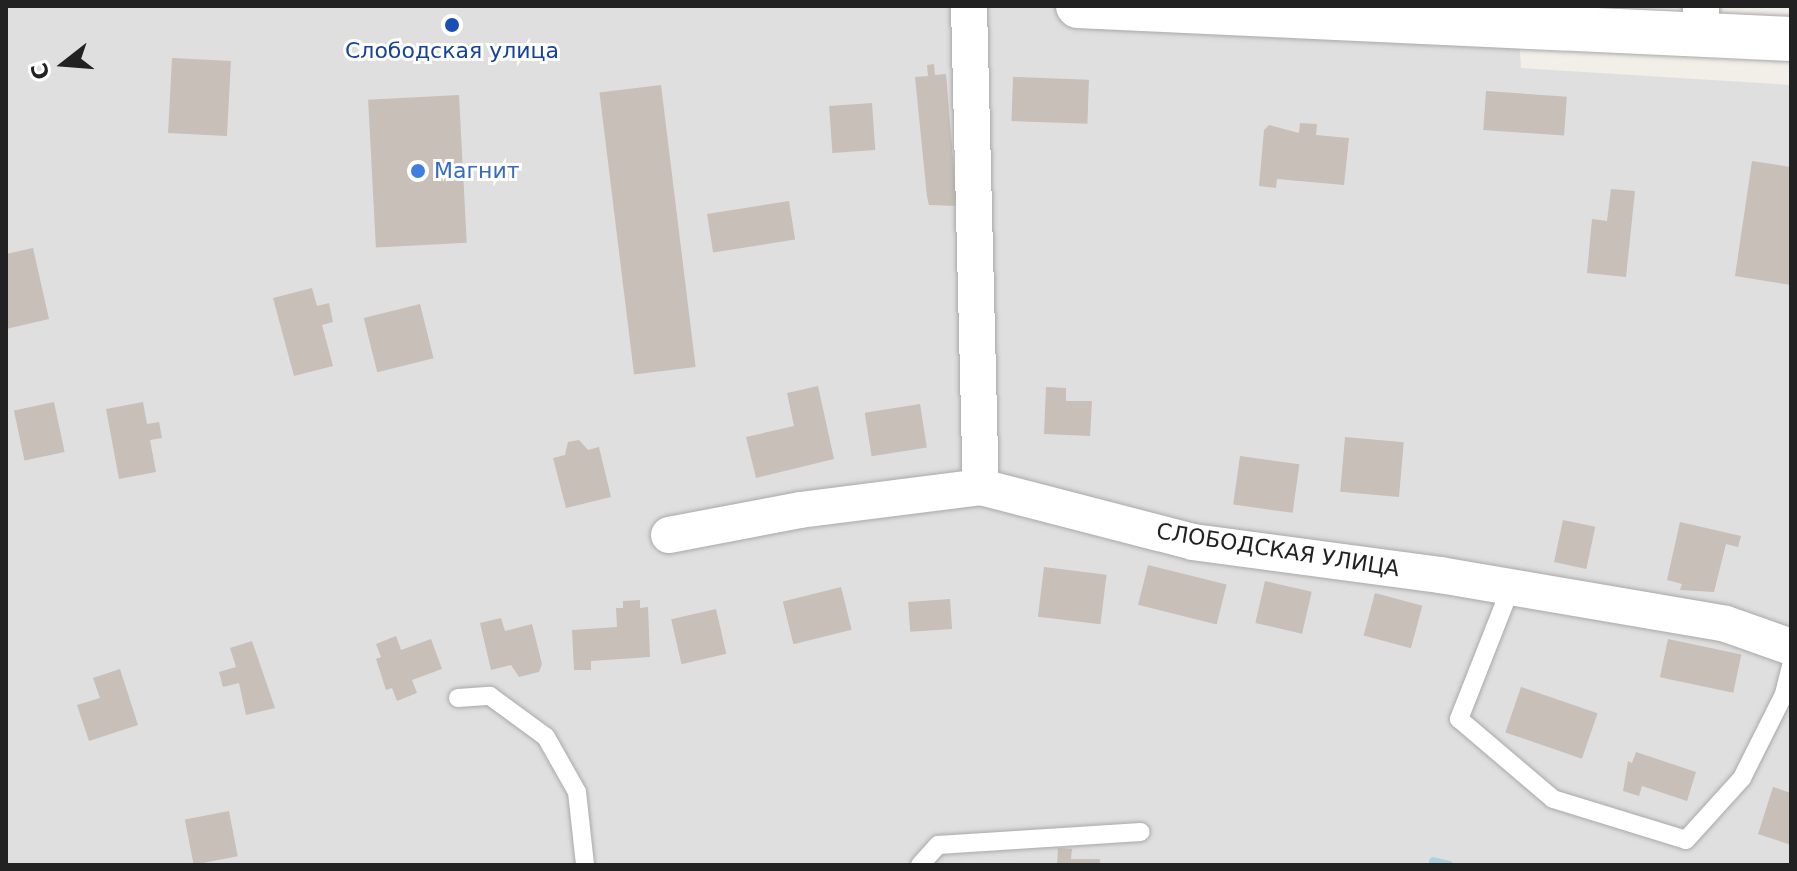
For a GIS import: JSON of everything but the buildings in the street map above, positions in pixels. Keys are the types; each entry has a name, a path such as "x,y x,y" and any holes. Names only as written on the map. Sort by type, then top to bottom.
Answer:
{"street":[{"path":"969,6 981,487"},
{"path":"1078,6 1701,20 1791,39"},
{"name":"СЛОБОДСКАЯ УЛИЦА","path":"669,535 800,510 981,487 1193,542 1511,587 1726,624 1791,647"}],"lane":[{"path":"1511,587 1459,719 1553,799 1686,840 1742,778 1784,694 1791,665"},
{"path":"458,698 490,696 546,737 577,792 585,865"},
{"path":"920,865 938,845 1141,832"}],"shaded area":[{"path":"6,6 1517,6 1521,68 1791,85 1791,865 6,865"}],"waterway":[{"path":"1433,861 1449,865"}],"place":[{"name":"Слободская улица","path":"452,25"},
{"name":"Магнит","path":"418,171"}]}
